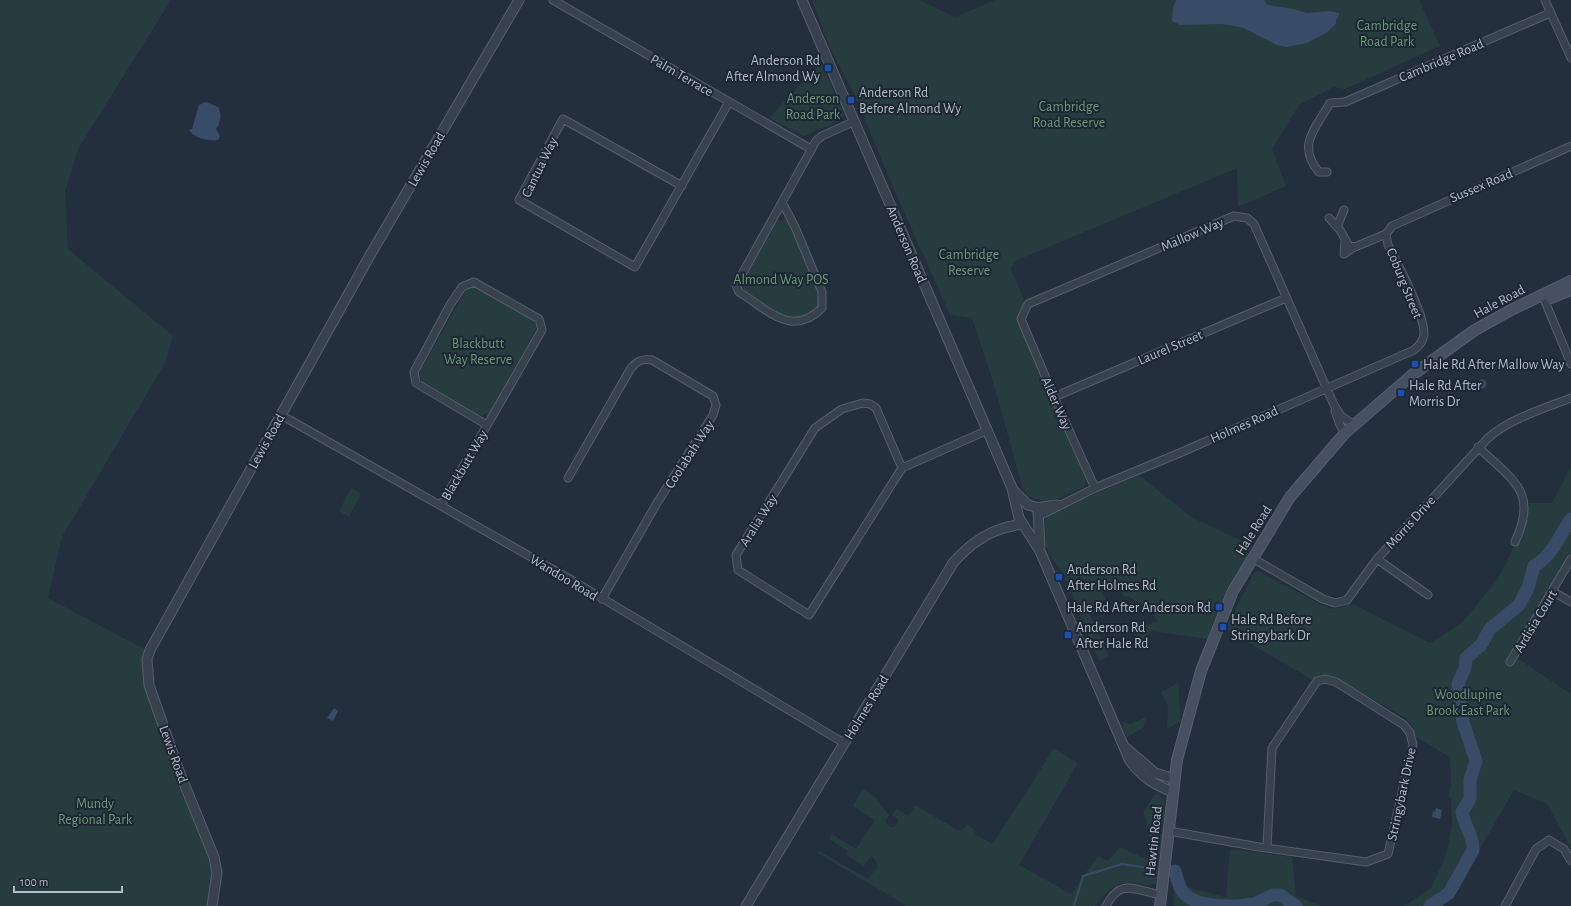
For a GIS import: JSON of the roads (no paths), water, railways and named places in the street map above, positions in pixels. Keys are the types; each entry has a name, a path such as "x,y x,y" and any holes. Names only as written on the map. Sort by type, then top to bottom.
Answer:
{"main road":[{"name":"Hale Road","path":"1174,779 1180,746 1201,671 1222,616 1252,558 1290,497 1345,433 1412,375 1443,352 1463,344 1571,282"},
{"name":"Hale Road","path":"1543,297 1571,290"},
{"name":"Hawtin Road","path":"1160,906 1174,779"}],"street":[{"name":"Lewis Road","path":"212,906 216,873 214,857 179,771 149,685 147,659 150,650 369,257 519,0"},
{"name":"Palm Terrace","path":"553,0 811,149"},
{"name":"Anderson Road","path":"802,0 988,430 1012,488 1021,518 1040,551 1130,761 1140,773 1156,786 1173,792"},
{"path":"1545,0 1571,58"},
{"name":"Cambridge Road","path":"1328,172 1319,172 1309,153 1307,145 1330,103 1345,102 1550,13"},
{"name":"Cantua Way","path":"682,186 563,119 520,200 635,267 682,186 729,102"},
{"path":"782,202 795,227 822,292 822,308 815,316 800,322 786,322 739,292 736,285 811,149 822,136 855,121"},
{"name":"Sussex Road","path":"1392,226 1571,146"},
{"path":"1337,227 1344,210"},
{"name":"Mallow Way","path":"1021,319 1028,304 1234,216 1247,218 1254,224 1334,405 1341,416 1354,425"},
{"path":"1329,218 1337,227 1349,246 1355,247 1386,234"},
{"name":"Coburg Street","path":"1392,226 1386,234 1388,245 1419,314 1424,334 1422,342"},
{"name":"Blackbutt Way","path":"441,505 542,330 539,318 474,282 462,287 450,305 414,372 416,383 487,425"},
{"path":"1543,297 1571,364"},
{"name":"Laurel Street","path":"1054,397 1286,298"},
{"name":"Alder Way","path":"1021,319 1095,488"},
{"name":"Holmes Road","path":"1039,517 1063,502 1182,452 1414,350 1422,342"},
{"name":"Coolabah Way","path":"568,478 631,368 641,360 646,358 652,360 713,396 716,405 713,416 657,503 602,599"},
{"name":"Morris Drive","path":"1252,558 1323,599 1335,602 1347,600 1377,559 1478,447 1496,431 1520,418 1571,398"},
{"name":"Aralia Way","path":"863,403 876,408 902,468 809,615 738,570 736,555 815,428 842,409 863,403"},
{"name":"Mallow Way","path":"1334,405 1340,425 1345,433"},
{"name":"Wandoo Road","path":"281,415 441,505 844,743"},
{"path":"902,468 988,430"},
{"path":"1478,447 1516,483 1521,492 1526,512 1522,528 1515,542"},
{"name":"Anderson Road","path":"1012,488 1031,506 1039,517 1040,551"},
{"name":"Holmes Road","path":"1031,506 1063,502"},
{"path":"1031,506 1021,508 1021,518 1032,525 1039,517"},
{"name":"Holmes Road","path":"746,906 953,564 963,552 977,540 1005,528 1021,518"},
{"name":"Ardisia Court","path":"1510,662 1571,558"},
{"path":"1377,559 1428,595"},
{"path":"1552,591 1571,602"},
{"name":"Stringybark Drive","path":"1169,831 1267,847 1366,862 1388,854 1413,746 1410,733 1404,725 1336,682 1325,679 1317,681 1272,748 1267,847"},
{"name":"Anderson Road","path":"1124,746 1155,773 1174,779"},
{"path":"1505,906 1536,849 1549,840 1564,849 1571,861"},
{"path":"1106,906 1111,896 1119,889 1129,888 1162,895"}],"water":[{"path":"1176,0 1264,0 1268,5 1294,9 1307,13 1329,11 1339,13 1339,16 1336,20 1336,24 1326,33 1307,43 1287,47 1277,45 1244,28 1222,24 1180,25 1172,21 1173,8"},
{"path":"206,102 218,107 219,109 220,121 216,129 220,136 218,140 202,139 195,136 189,130 192,129 199,105"},
{"path":"1482,379 1487,384 1482,389 1477,384"},
{"path":"334,708 338,711 333,721 327,718"},
{"path":"1436,808 1442,810 1440,819 1432,817 1433,811 1435,812"}],"waterway":[{"path":"1430,906 1449,893 1473,850 1472,840 1462,812 1470,799 1470,780 1476,761 1463,722 1458,684 1465,668 1466,658 1481,645 1490,629 1519,605 1528,588 1534,566 1541,562 1551,551 1571,519"},
{"path":"1074,906 1083,876 1122,864 1150,868"},
{"path":"1175,871 1181,889 1185,895 1191,899 1206,904 1237,906"},
{"path":"1237,906 1254,904 1273,895 1280,895 1296,906"}],"place":[{"name":"Anderson Rd After Almond Wy","path":"828,68"},
{"name":"Anderson Rd Before Almond Wy","path":"851,100"},
{"name":"Hale Rd After Mallow Way","path":"1415,364"},
{"name":"Hale Rd After Morris Dr","path":"1401,393"},
{"name":"Anderson Rd After Holmes Rd","path":"1059,577"},
{"name":"Hale Rd After Anderson Rd","path":"1219,607"},
{"name":"Hale Rd Before Stringybark Dr","path":"1223,627"},
{"name":"Anderson Rd After Hale Rd","path":"1068,635"}],"park label":[{"name":"Cambridge Road Park","path":"1387,34"},
{"name":"Anderson Road Park","path":"813,106"},
{"name":"Cambridge Road Reserve","path":"1069,114"},
{"name":"Cambridge Reserve","path":"969,262"},
{"name":"Almond Way POS","path":"781,279"},
{"name":"Blackbutt Way Reserve","path":"478,352"},
{"name":"Woodlupine Brook East Park","path":"1468,702"},
{"name":"Mundy Regional Park","path":"95,812"}]}
